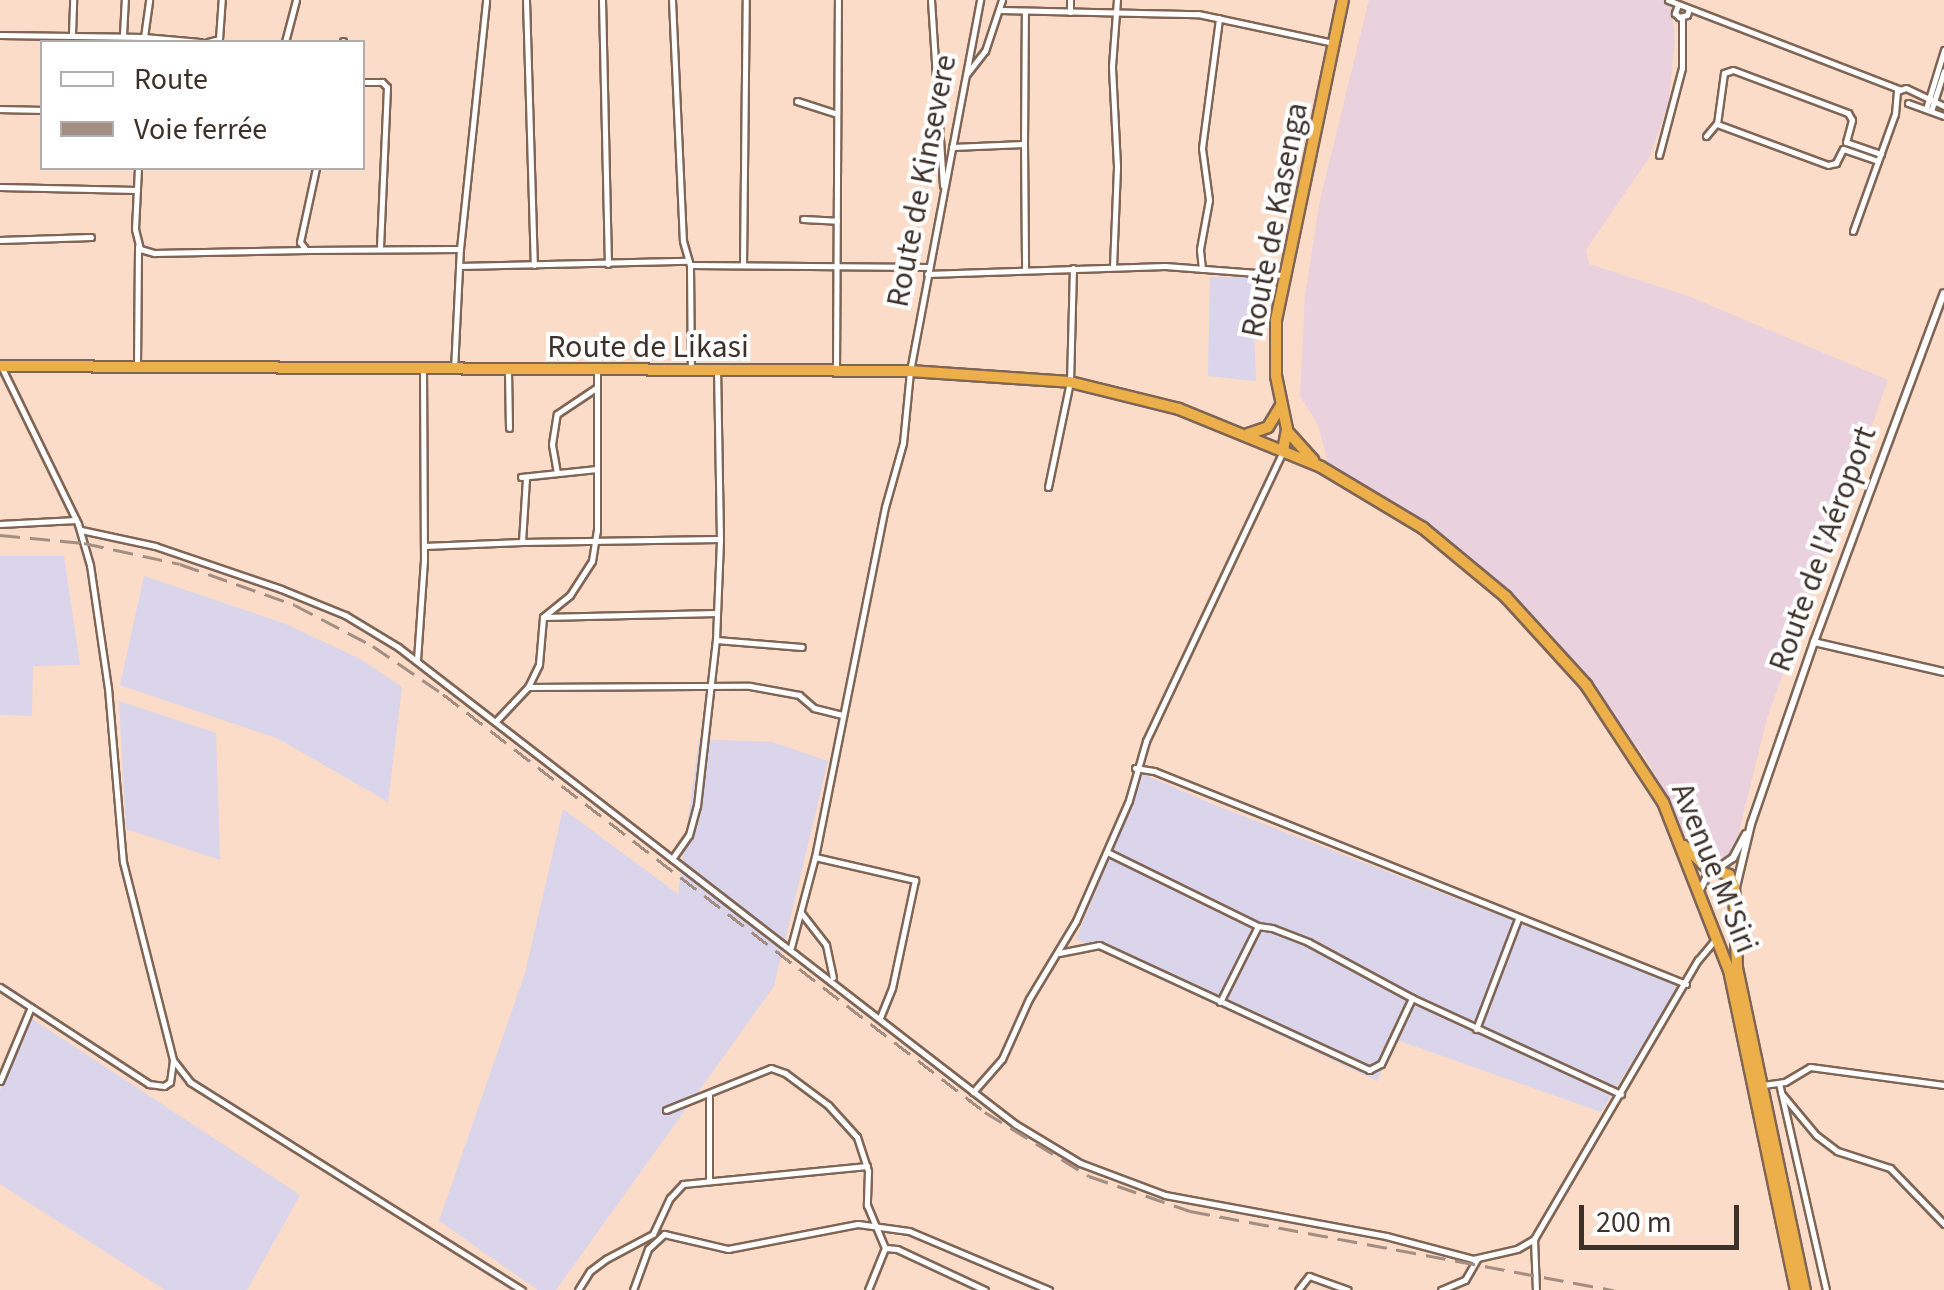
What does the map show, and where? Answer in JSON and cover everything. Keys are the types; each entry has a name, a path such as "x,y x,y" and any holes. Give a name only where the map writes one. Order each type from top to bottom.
{"highway":[{"name":"Route de Kasenga","path":"1283,450 1286,429 1275,337 1284,275 1344,0"},
{"name":"Route de Likasi","path":"1,365 836,374 910,371 1070,382 1179,409 1283,450"},
{"path":"1247,434 1268,427 1281,404"},
{"path":"1286,429 1321,467"},
{"name":"Avenue M'Siri","path":"1283,450 1321,467 1423,528 1539,629 1624,738 1664,802 1729,970 1796,1290"},
{"path":"1680,841 1702,864 1729,875 1735,893"},
{"name":"Avenue M'Siri","path":"1735,893 1738,968 1804,1290"},
{"path":"1713,923 1725,932 1734,918"}],"main road":[{"name":"Route de l'Aéroport","path":"1735,893 1751,824 1814,642 1944,292"},
{"path":"1814,642 1944,672"},
{"name":"Route de l'Aéroport","path":"1700,892 1702,882 1736,854 1751,824"}],"street":[{"path":"72,34 73,0"},
{"path":"123,36 125,0"},
{"path":"0,35 72,34 144,40 148,0"},
{"path":"215,40 219,39 222,0"},
{"path":"286,40 296,0"},
{"path":"454,370 460,249 486,0"},
{"path":"526,0 534,265"},
{"path":"602,0 608,264"},
{"path":"672,0 683,241 689,263 691,372"},
{"path":"743,264 746,0"},
{"path":"836,374 838,0"},
{"path":"932,0 936,124 944,189"},
{"name":"Route de Kinsevere","path":"792,947 815,858 885,508 903,443 910,371 927,271 980,0"},
{"path":"964,78 984,50 1002,0"},
{"path":"1070,0 1070,12"},
{"path":"1112,268 1117,166 1112,66 1117,0"},
{"path":"1668,0 1944,106"},
{"path":"1680,3 1675,13 1682,18"},
{"path":"1000,10 1160,11 1220,18 1335,44"},
{"path":"1659,155 1682,68 1682,18 1689,10"},
{"path":"1025,12 1025,269"},
{"path":"1202,268 1200,249 1209,200 1202,148 1220,18"},
{"path":"1931,102 1944,50"},
{"path":"1706,136 1711,125 1717,124 1828,165 1836,163 1852,120 1848,113 1733,70 1724,74 1717,124"},
{"path":"1928,110 1944,71"},
{"path":"365,82 382,82 387,86 380,248"},
{"path":"1853,231 1895,114 1898,89"},
{"path":"1895,114 1911,94"},
{"path":"1896,100 1944,116"},
{"path":"798,101 839,114"},
{"path":"0,109 40,110"},
{"path":"952,147 1024,144"},
{"path":"1845,145 1879,158"},
{"path":"137,368 138,170"},
{"path":"306,250 300,242 316,170"},
{"path":"0,186 137,190"},
{"path":"803,218 836,221"},
{"path":"0,240 91,237"},
{"path":"138,246 150,252 460,249"},
{"path":"459,266 689,263 927,271 1202,268 1284,275"},
{"path":"1048,487 1070,382 1073,268"},
{"path":"0,986 149,1084 164,1086 170,1082 173,1060 123,862 102,636 80,530 1,365"},
{"path":"417,660 424,546 423,370"},
{"path":"508,371 510,428"},
{"path":"496,721 528,687 541,659 543,617 582,582 596,541 597,372"},
{"path":"672,859 689,835 697,806 716,640 720,539 717,372"},
{"path":"557,473 552,444 557,414 597,387"},
{"path":"973,1092 1002,1060 1018,1020 1107,852 1129,800 1135,768 1283,450"},
{"path":"522,542 523,477 597,469"},
{"path":"0,524 76,520"},
{"path":"80,530 155,546 280,588 345,615 417,660 672,859 792,947 973,1092 1052,1147 1122,1182 1183,1199 1400,1239 1476,1260 1516,1249 1534,1238 1686,984 1718,938"},
{"path":"424,546 720,539"},
{"path":"543,617 717,614"},
{"path":"716,640 802,647"},
{"path":"528,687 711,684 799,695 814,708 844,715"},
{"path":"1135,768 1154,771 1686,984"},
{"path":"1107,852 1258,926 1295,936 1412,998 1621,1094"},
{"path":"815,858 914,880 892,988 880,1018"},
{"path":"802,914 826,946 833,979"},
{"path":"1476,1028 1519,918"},
{"path":"1220,1002 1258,926"},
{"path":"1056,954 1099,944 1343,1061 1374,1070 1412,998"},
{"path":"0,1082 31,1007"},
{"path":"173,1060 190,1082 522,1290"},
{"path":"1763,1085 1779,1083 1810,1067 1944,1085"},
{"path":"666,1110 771,1068 785,1073 852,1128 868,1166 866,1198 885,1248 868,1290"},
{"path":"1779,1083 1826,1290"},
{"path":"1781,1093 1826,1143 1848,1157 1890,1168 1944,1224"},
{"path":"709,1096 709,1179"},
{"path":"633,1290 676,1190 709,1179 868,1166"},
{"path":"1935,1216 1944,1214"},
{"path":"578,1290 590,1271 606,1259 654,1236 676,1234 728,1249 839,1225 909,1231 1044,1289"},
{"path":"1534,1238 1536,1290"},
{"path":"885,1248 897,1249 985,1290"},
{"path":"1441,1290 1465,1280 1476,1260"},
{"path":"1298,1290 1309,1276 1348,1290"}],"shaded area":[{"path":"1369,0 1671,0 1675,41 1668,104 1650,156 1586,250 1589,264 1688,296 1888,380 1767,718 1734,852 1724,863 1712,865 1694,852 1646,758 1549,631 1426,526 1328,463 1318,425 1300,396 1305,296 1320,200"},
{"path":"1210,277 1261,277 1254,329 1256,381 1208,376"},
{"path":"0,556 64,556 80,665 33,666 32,716 0,715"},
{"path":"144,576 286,624 360,659 402,687 388,802 279,739 120,685"},
{"path":"119,701 216,733 220,860 126,829"},
{"path":"699,739 772,742 828,761 774,986 556,1290 538,1290 439,1221 525,973 563,809 678,894"},
{"path":"1143,774 1680,985 1601,1112 1397,1040 1377,1081 1076,939"},
{"path":"31,1018 300,1195 247,1290 165,1290 0,1184 0,1090"}],"railway":[{"path":"0,535 84,543 180,564 295,605 373,646 443,694 985,1112 1089,1176 1190,1211 1614,1290"}]}
